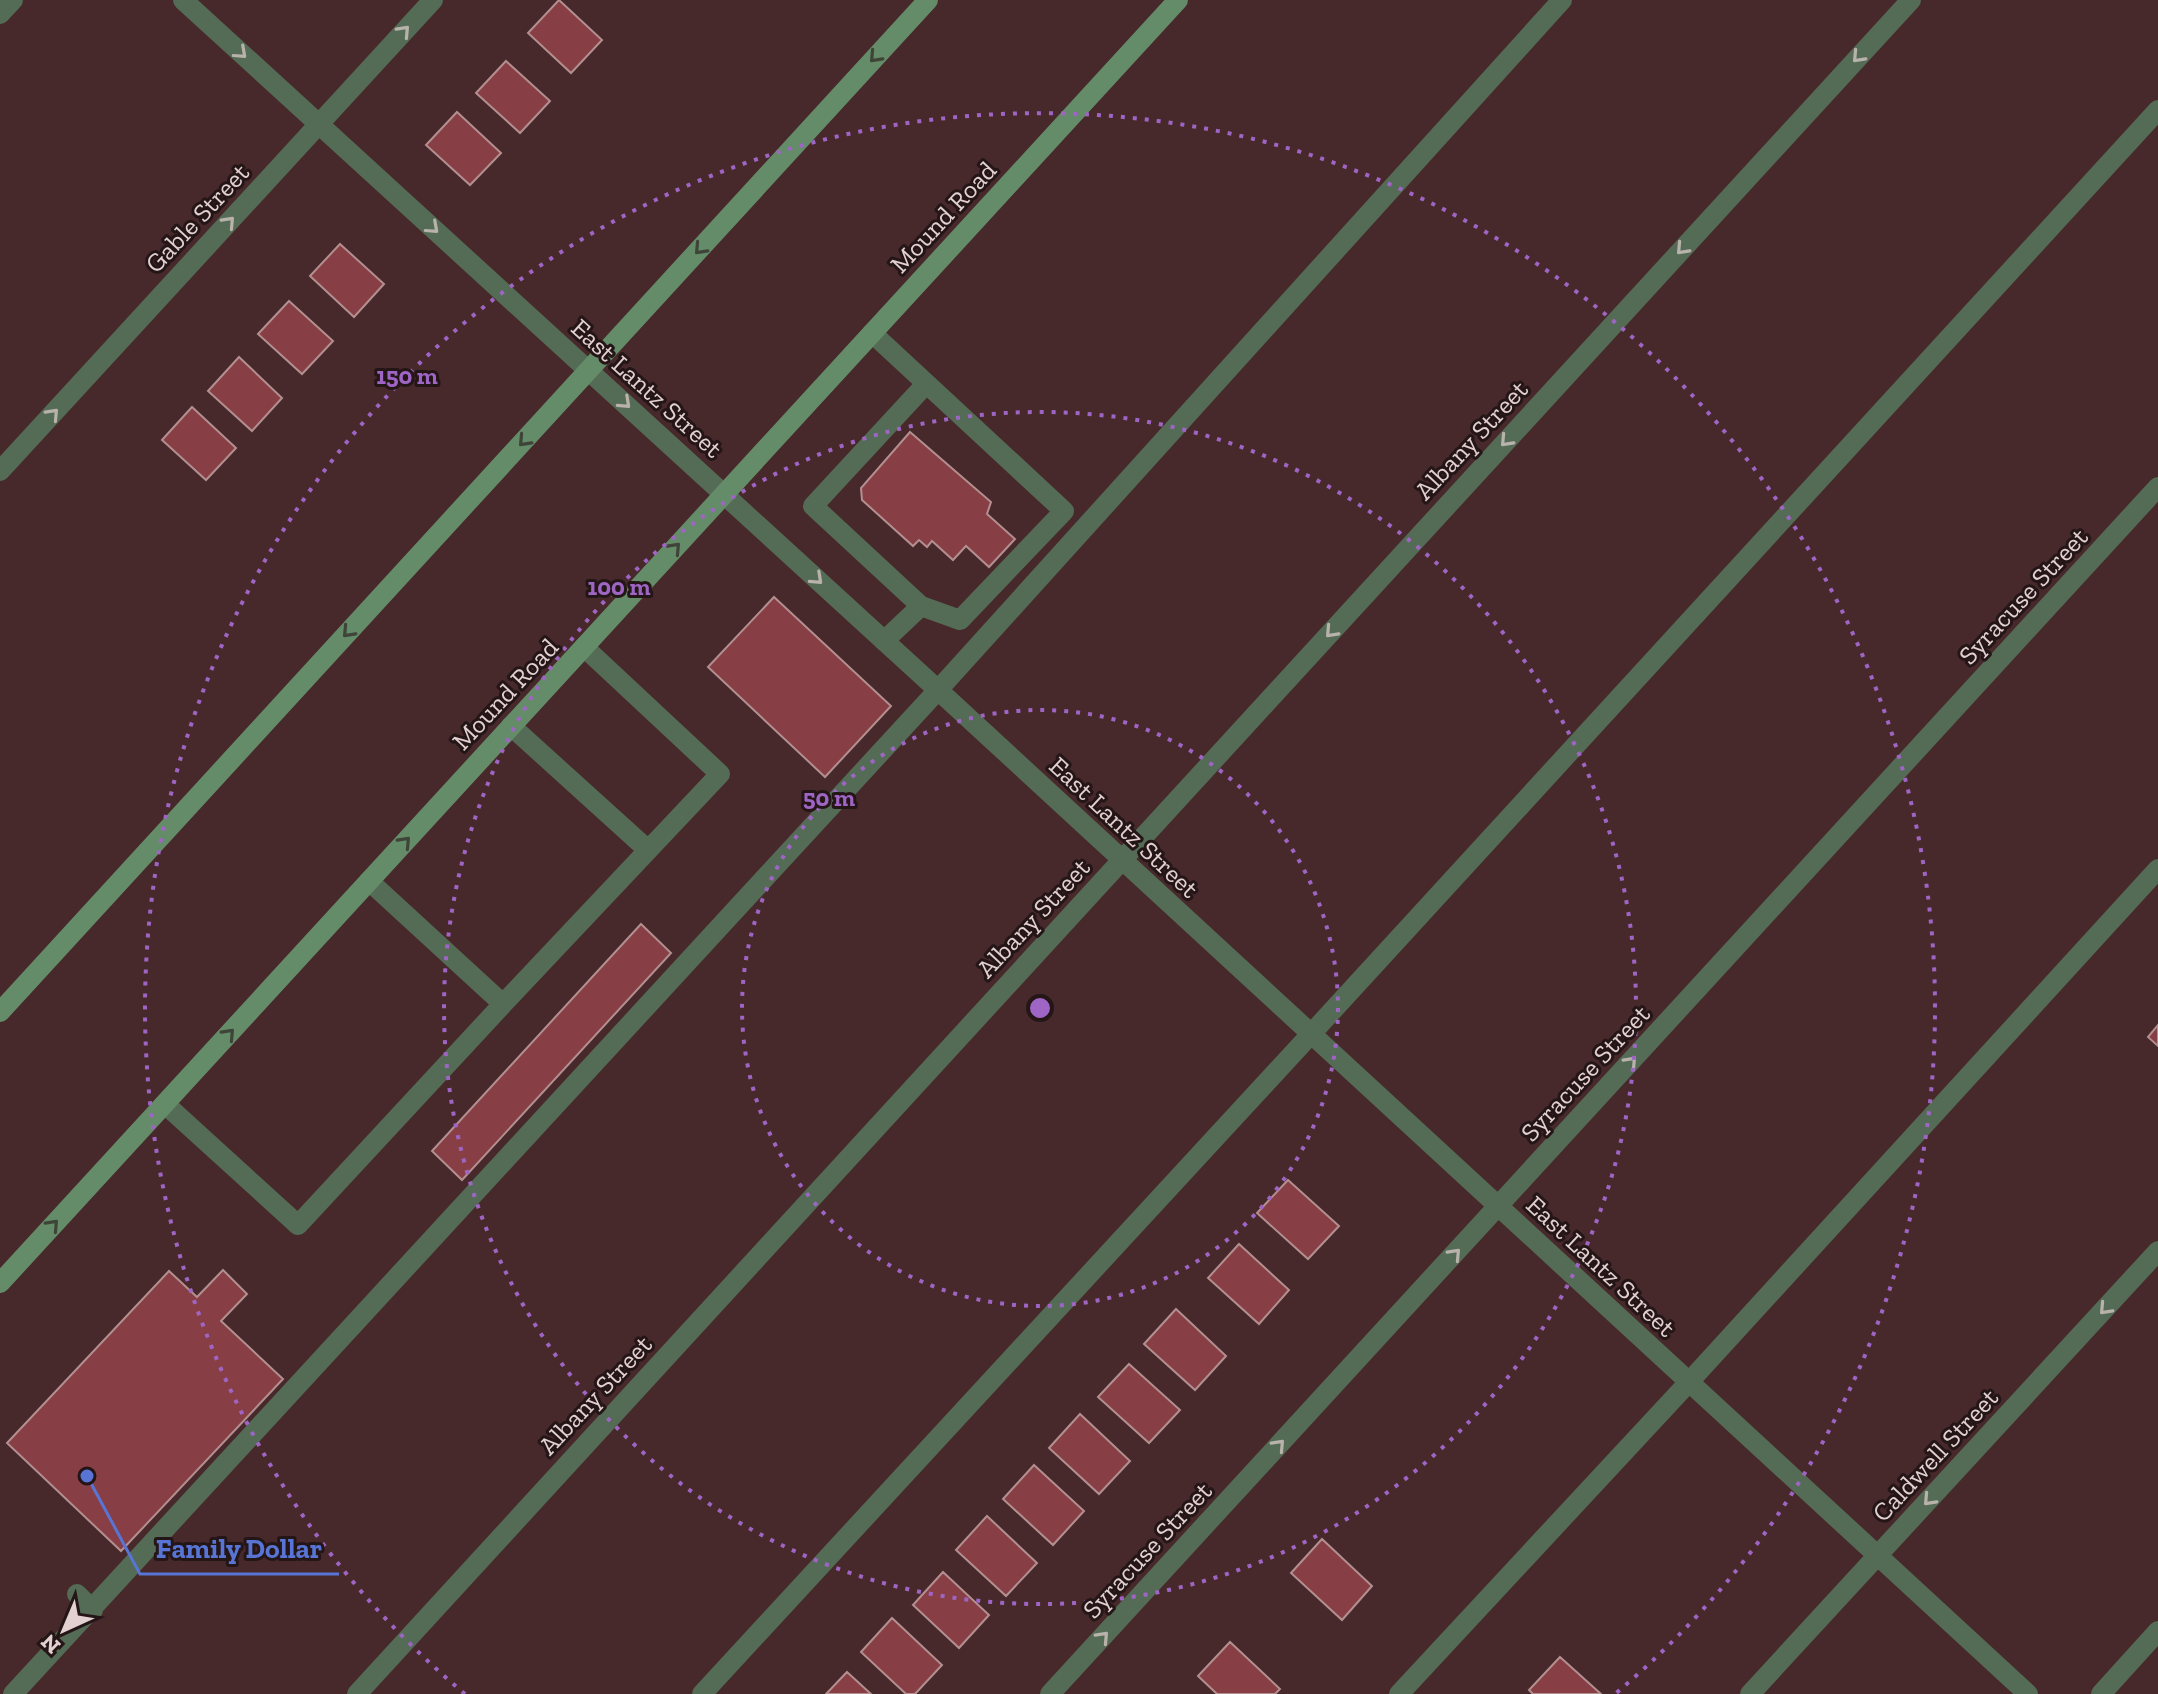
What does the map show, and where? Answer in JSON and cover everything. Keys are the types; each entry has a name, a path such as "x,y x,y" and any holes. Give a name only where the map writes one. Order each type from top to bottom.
{"main road":[{"path":"0,1012 928,0"},
{"name":"Mound Road","path":"0,1283 1178,0"}],"street":[{"path":"0,14 13,0"},
{"name":"East Lantz Street","path":"183,0 2028,1694"},
{"name":"Gable Street","path":"0,471 433,0"},
{"path":"13,1694 938,690 1562,0"},
{"name":"Albany Street","path":"357,1694 1911,0"},
{"path":"702,1694 2158,110"},
{"path":"872,333 1064,511 960,620 921,606 813,506 926,384"},
{"name":"Syracuse Street","path":"1050,1694 2158,487"},
{"path":"884,641 921,606"},
{"path":"165,1104 298,1225 720,774 584,647"},
{"path":"511,726 648,850"},
{"path":"1399,1694 2158,869"},
{"path":"369,881 503,1004"},
{"name":"Caldwell Street","path":"1750,1694 2158,1251"},
{"path":"77,1594 93,1610"},
{"path":"2101,1694 2158,1631"}],"building":[{"path":"559,0 602,40 571,73 528,33"},
{"path":"506,61 550,101 520,133 476,93"},
{"path":"457,112 501,153 470,185 426,145"},
{"path":"340,244 384,284 354,317 310,276"},
{"path":"289,301 333,341 302,374 258,334"},
{"path":"239,357 282,398 252,431 208,391"},
{"path":"192,407 236,448 206,480 162,440"},
{"path":"910,432 991,502 987,514 1015,539 989,567 966,546 953,560 932,541 927,547 919,540 913,546 862,500 861,488"},
{"path":"774,597 891,706 825,777 708,667"},
{"path":"641,924 671,953 462,1180 432,1151"},
{"path":"2158,1025 2158,1046 2148,1037"},
{"path":"1288,1180 1339,1226 1308,1259 1257,1213"},
{"path":"1239,1244 1289,1290 1259,1324 1208,1278"},
{"path":"223,1270 247,1294 221,1321 283,1379 121,1551 7,1443 169,1271 197,1297"},
{"path":"1176,1309 1226,1356 1195,1390 1144,1344"},
{"path":"1129,1364 1180,1410 1149,1443 1098,1397"},
{"path":"1080,1414 1130,1461 1099,1494 1049,1448"},
{"path":"1034,1465 1084,1511 1053,1545 1003,1499"},
{"path":"987,1516 1037,1563 1006,1596 956,1550"},
{"path":"1322,1539 1372,1586 1342,1620 1291,1573"},
{"path":"943,1572 989,1615 959,1648 913,1605"},
{"path":"892,1618 942,1665 915,1694 906,1694 861,1652"},
{"path":"1230,1642 1280,1689 1275,1694 1217,1694 1198,1676"},
{"path":"1560,1657 1601,1694 1533,1694 1529,1690"},
{"path":"847,1672 871,1694 826,1694"}],"place":[{"name":"Family Dollar","path":"87,1476"}]}
